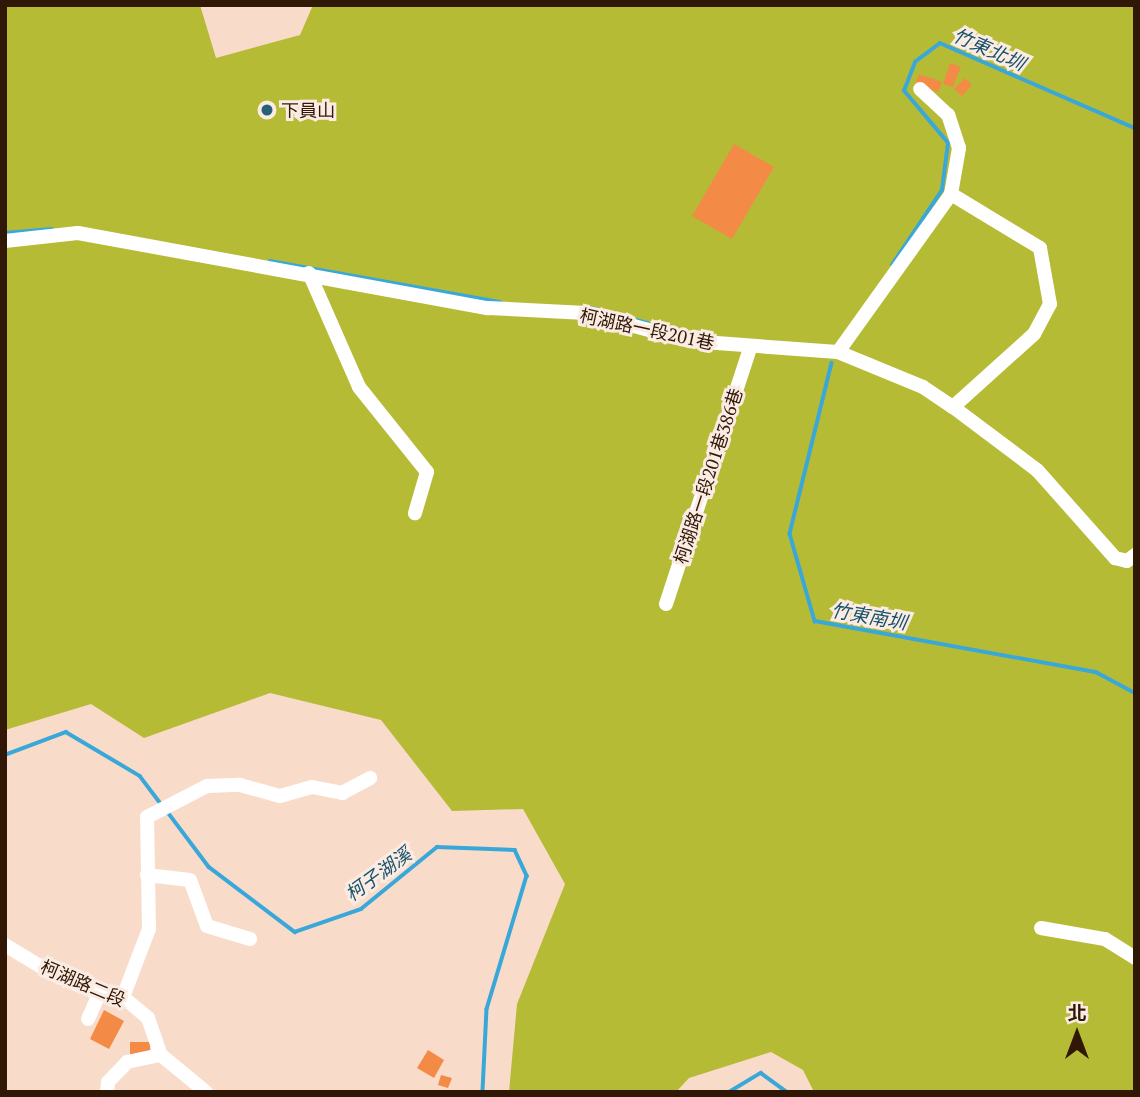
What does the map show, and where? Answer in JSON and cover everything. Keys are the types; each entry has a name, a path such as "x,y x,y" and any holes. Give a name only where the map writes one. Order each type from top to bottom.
{"street":[{"path":"838,352 951,194 959,148 948,115 920,89"},
{"path":"951,194 1040,248 1050,292 1050,304 1034,334 953,407"},
{"name":"柯湖路一段201巷","path":"5,241 78,233 309,273 488,308 586,313 690,341 750,349 838,352 923,387 953,407 1037,470 1115,558 1127,561 1135,555"},
{"path":"309,273 359,387 427,472 415,513"},
{"name":"柯湖路一段201巷386巷","path":"666,604 750,349"},
{"path":"123,997 149,929 147,817 185,793 240,785 280,796 312,787 342,793 370,778"},
{"path":"147,875 190,880 207,926 250,939"},
{"path":"1041,928 1105,939 1135,958"},
{"name":"柯湖路二段","path":"5,945 99,994 123,997 148,1018 161,1055"},
{"path":"88,1019 99,994"},
{"path":"107,1092 108,1082 127,1062 161,1055 206,1092"}],"shaded area":[{"path":"5,5 200,5 216,58 300,35 313,5 1135,5 1135,1092 814,1092 803,1070 771,1052 689,1078 676,1092 509,1092 517,1004 565,884 523,809 452,811 381,720 270,693 144,738 91,704 5,730"}],"building":[{"path":"950,63 961,67 953,87 943,84"},
{"path":"919,74 942,82 938,92 915,85"},
{"path":"965,78 972,85 962,96 954,89"},
{"path":"734,144 774,167 732,239 692,216"},
{"path":"104,1010 124,1021 109,1049 90,1039"},
{"path":"130,1042 150,1042 150,1054 130,1054"},
{"path":"428,1050 444,1060 434,1078 417,1068"},
{"path":"441,1075 452,1078 448,1088 438,1085"}],"waterway":[{"name":"竹東北圳","path":"892,265 942,190 948,143 904,91 915,62 940,43 1135,128"},
{"path":"5,233 52,229"},
{"path":"270,261 500,302"},
{"path":"588,307 648,323"},
{"name":"竹東南圳","path":"832,363 790,534 815,621 1096,672 1135,693"},
{"name":"柯子湖溪","path":"5,755 66,732 140,776 162,805"},
{"name":"柯子湖溪","path":"167,811 209,867 295,932 361,909 437,847 515,850 527,876 487,1009 483,1092"},
{"name":"柯子湖溪","path":"729,1092 761,1073 787,1092"}],"place":[{"name":"下員山","path":"267,110"}]}
